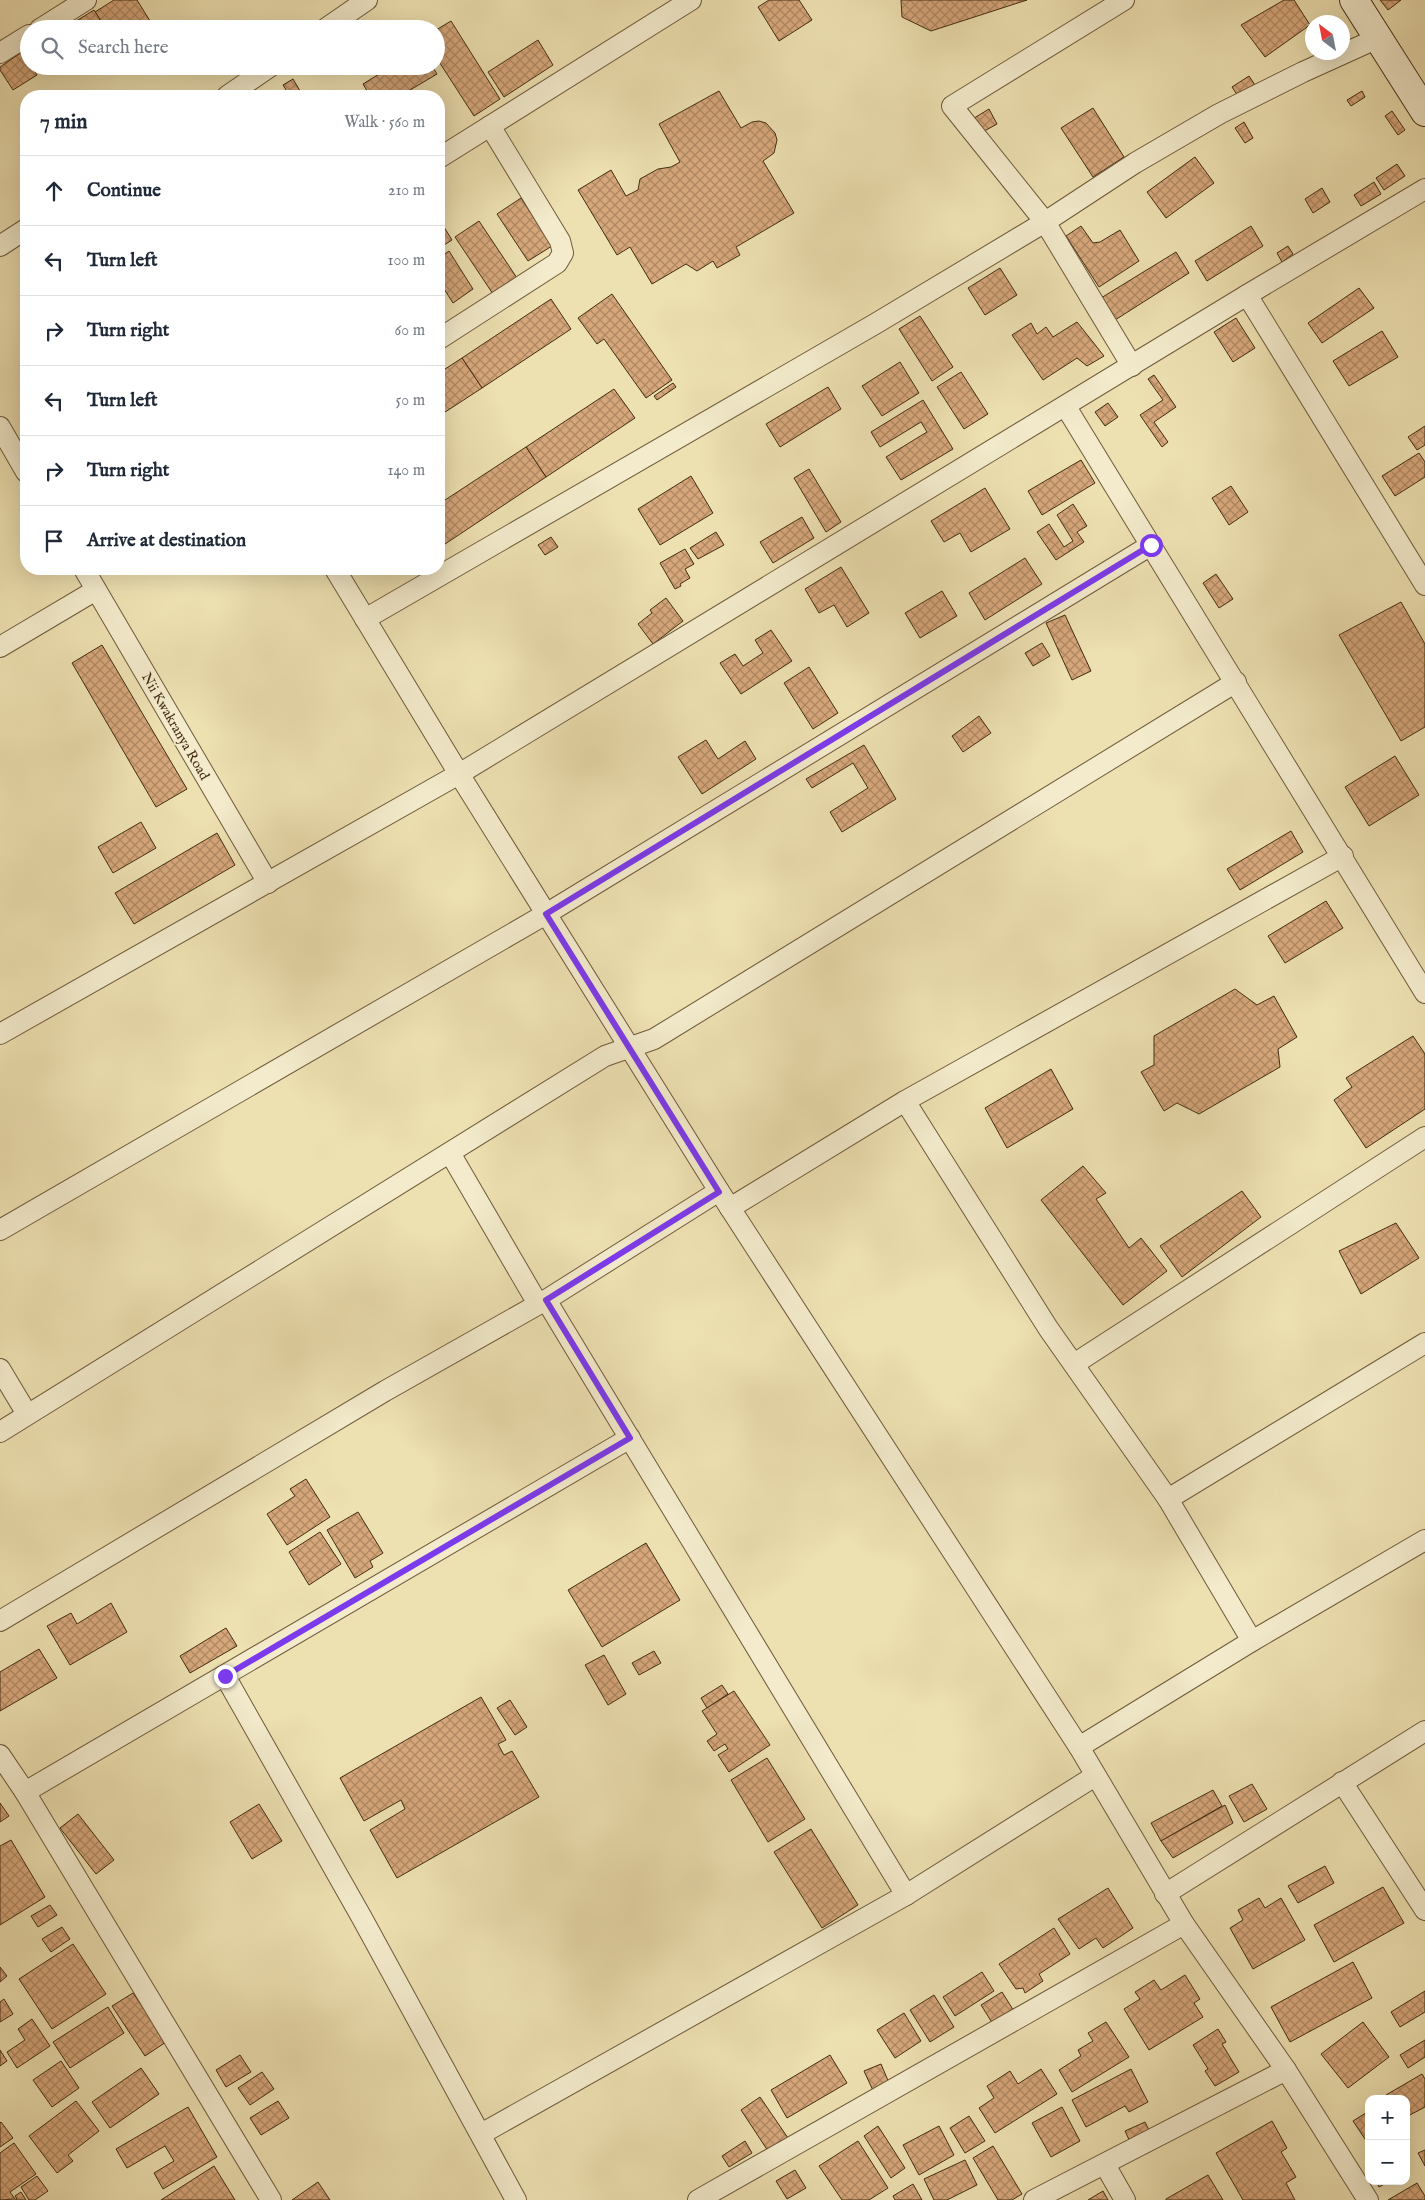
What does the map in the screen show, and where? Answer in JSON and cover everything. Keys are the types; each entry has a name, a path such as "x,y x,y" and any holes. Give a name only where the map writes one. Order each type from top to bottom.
{"street":[{"path":"54,20 86,0"},
{"path":"338,20 367,0"},
{"path":"445,154 691,0"},
{"path":"1124,0 952,106 1045,222 1132,366"},
{"path":"1354,0 1425,112"},
{"path":"445,573 875,324 1045,222 1135,163 1219,114 1302,72 1378,38"},
{"path":"0,53 20,41"},
{"path":"236,90 258,75"},
{"path":"445,335 557,263 563,253 560,240 490,126"},
{"path":"0,1034 459,774 1132,366 1247,294 1425,189"},
{"path":"0,246 20,233"},
{"path":"1247,294 1425,585"},
{"path":"1066,406 1425,993"},
{"path":"1,431 20,462"},
{"path":"0,1230 546,914 1151,545"},
{"name":"Nii Kwakranya Road","path":"87,575 268,883"},
{"path":"339,575 459,774 724,1200 1079,1747 1184,1924 1286,2070 1368,2200"},
{"path":"365,619 441,575"},
{"path":"0,647 96,590"},
{"path":"0,1432 605,1056 629,1046 654,1039 1236,682"},
{"path":"0,1621 377,1396 724,1200 906,1101 1342,856"},
{"path":"906,1101 1030,1300 1168,1499 1252,1641"},
{"path":"1074,1364 1425,1137"},
{"path":"450,1153 542,1302 630,1438 906,1895"},
{"path":"1168,1499 1425,1343"},
{"path":"0,1369 27,1414"},
{"path":"25,1792 630,1438"},
{"path":"1079,1747 1252,1641 1425,1540"},
{"path":"225,1676 362,1918 516,2200"},
{"path":"1165,1894 1425,1731"},
{"path":"0,1755 25,1792 270,2200"},
{"path":"481,2134 906,1895 1095,1776"},
{"path":"1342,1782 1425,1910"},
{"path":"698,2200 1184,1924"},
{"path":"1034,2200 1286,2070"},
{"path":"1105,2165 1125,2200"}],"building":[{"path":"114,0 137,0 149,20 100,20 95,12"},
{"path":"769,0 799,0 812,20 779,41 758,7"},
{"path":"901,0 1027,0 931,31 902,17"},
{"path":"1284,0 1294,0 1305,17 1305,29 1265,57 1241,25"},
{"path":"1380,0 1401,0 1388,10"},
{"path":"94,10 100,20 78,20"},
{"path":"451,21 500,99 474,116 445,71 445,25"},
{"path":"538,40 553,65 504,97 488,72"},
{"path":"20,53 20,75 37,75 13,90 0,67"},
{"path":"378,75 435,75 410,90 366,90 363,84"},
{"path":"1249,76 1255,85 1238,96 1232,87"},
{"path":"293,79 299,90 286,90 283,85"},
{"path":"719,91 741,128 752,122 759,121 766,123 775,133 777,140 774,153 763,161 794,213 736,247 740,255 717,268 713,261 697,271 686,264 652,284 630,247 617,255 578,190 611,170 626,196 638,190 640,179 658,169 671,167 680,162 659,124"},
{"path":"1362,91 1365,97 1351,106 1347,100"},
{"path":"1093,108 1124,157 1093,177 1061,128"},
{"path":"989,109 997,124 979,134 971,120"},
{"path":"1392,111 1405,130 1398,135 1385,116"},
{"path":"1244,122 1253,138 1245,143 1235,128"},
{"path":"1195,157 1214,183 1166,218 1147,192"},
{"path":"1397,164 1405,176 1384,190 1376,178"},
{"path":"1374,182 1381,194 1361,206 1354,195"},
{"path":"1322,188 1330,202 1313,213 1305,199"},
{"path":"521,198 552,246 528,261 497,214"},
{"path":"479,221 519,281 495,297 455,237"},
{"path":"1081,226 1093,243 1100,242 1120,230 1139,261 1099,287 1066,236"},
{"path":"1251,226 1263,246 1207,281 1195,261"},
{"path":"445,229 452,240 445,244"},
{"path":"1288,246 1293,254 1282,262 1277,253"},
{"path":"449,251 473,289 453,303 445,290 445,254"},
{"path":"1176,252 1189,273 1115,320 1101,298"},
{"path":"1000,268 1017,295 985,315 968,288"},
{"path":"1359,288 1374,308 1322,343 1308,323"},
{"path":"612,294 672,380 646,398 604,339 597,344 578,318"},
{"path":"551,299 571,329 482,388 462,358"},
{"path":"920,316 953,367 932,381 899,329"},
{"path":"1236,318 1255,348 1233,362 1214,332"},
{"path":"1077,322 1104,356 1087,366 1077,358 1043,380 1012,335 1031,323 1037,334 1046,327 1053,337"},
{"path":"1382,331 1398,357 1349,386 1333,361"},
{"path":"462,358 482,388 445,412 445,369"},
{"path":"900,362 919,393 882,416 862,386"},
{"path":"961,372 988,414 964,429 937,387"},
{"path":"1154,375 1176,407 1154,422 1168,442 1162,447 1140,415 1163,400 1148,379"},
{"path":"673,383 676,387 657,400 654,396"},
{"path":"828,387 841,409 780,447 766,424"},
{"path":"614,389 635,418 546,477 526,447"},
{"path":"923,400 953,449 901,480 886,457 927,432 921,422 880,447 871,432"},
{"path":"1108,403 1118,417 1105,426 1095,412"},
{"path":"1425,426 1425,445 1417,450 1408,437"},
{"path":"526,447 546,477 445,544 445,500"},
{"path":"1419,453 1425,462 1425,477 1395,496 1382,476"},
{"path":"1081,460 1095,483 1042,515 1028,491"},
{"path":"809,469 841,522 826,532 794,478"},
{"path":"691,476 713,513 660,545 638,509"},
{"path":"1231,486 1248,512 1229,525 1212,498"},
{"path":"985,488 1010,529 971,552 960,533 944,542 931,521"},
{"path":"1073,504 1087,526 1077,532 1084,542 1056,560 1037,532 1049,524 1064,547 1073,541 1057,515"},
{"path":"802,517 814,538 773,563 760,542"},
{"path":"716,532 724,545 698,559 690,548"},
{"path":"551,537 558,547 545,555 538,545"},
{"path":"685,549 694,564 685,569 690,578 675,589 660,563"},
{"path":"1025,558 1042,584 985,620 969,593"},
{"path":"841,567 869,613 847,627 834,605 819,613 805,589"},
{"path":"1216,574 1233,599 1219,608 1203,583"},
{"path":"942,591 957,616 920,638 905,613"},
{"path":"666,598 683,621 653,644 638,624 652,613 650,610"},
{"path":"1401,602 1425,644 1425,727 1401,741 1339,635"},
{"path":"1065,615 1091,671 1072,680 1046,623"},
{"path":"771,630 792,661 741,694 720,663 735,654 743,666 763,653 755,640"},
{"path":"1042,643 1050,656 1033,666 1025,653"},
{"path":"102,645 187,789 156,807 72,663"},
{"path":"809,667 838,713 813,729 784,683"},
{"path":"979,716 991,733 963,752 952,736"},
{"path":"706,740 718,759 745,741 756,759 702,794 678,757"},
{"path":"864,745 896,799 842,832 830,812 868,788 853,763 812,788 806,779"},
{"path":"1395,756 1419,795 1369,826 1345,787"},
{"path":"141,822 156,848 113,873 98,847"},
{"path":"1291,831 1303,852 1240,890 1227,869"},
{"path":"217,833 235,865 134,924 115,893"},
{"path":"1326,901 1343,928 1285,963 1268,936"},
{"path":"1235,989 1257,1005 1274,996 1297,1037 1278,1049 1280,1067 1199,1114 1177,1103 1164,1111 1141,1072 1154,1065 1154,1036"},
{"path":"1413,1036 1425,1054 1425,1109 1366,1148 1334,1100 1352,1087 1346,1078"},
{"path":"1051,1069 1073,1109 1007,1148 985,1108"},
{"path":"1083,1166 1106,1193 1096,1199 1129,1248 1141,1238 1167,1271 1123,1305 1041,1200"},
{"path":"1242,1191 1261,1217 1182,1277 1160,1246"},
{"path":"1396,1223 1419,1258 1361,1294 1339,1251"},
{"path":"306,1479 330,1517 287,1545 267,1514 295,1496 290,1489"},
{"path":"358,1512 383,1553 370,1561 373,1567 355,1578 327,1530"},
{"path":"320,1532 341,1564 309,1585 289,1552"},
{"path":"646,1543 680,1600 602,1647 568,1590"},
{"path":"111,1603 127,1632 70,1665 47,1626 71,1613 77,1624"},
{"path":"226,1628 237,1646 190,1673 180,1656"},
{"path":"39,1649 57,1678 0,1711 0,1672"},
{"path":"654,1651 661,1663 639,1675 632,1663"},
{"path":"604,1655 626,1694 608,1705 585,1665"},
{"path":"722,1685 728,1694 707,1708 701,1698"},
{"path":"734,1691 770,1745 729,1772 718,1755 728,1749 725,1744 714,1751 707,1741 717,1734 702,1711"},
{"path":"481,1697 506,1740 498,1744 504,1755 512,1751 539,1797 397,1878 370,1830 405,1809 401,1800 364,1821 340,1778"},
{"path":"510,1700 527,1727 515,1735 497,1708"},
{"path":"767,1758 805,1819 768,1842 731,1780"},
{"path":"1252,1784 1267,1809 1244,1822 1229,1796"},
{"path":"1213,1790 1222,1806 1161,1841 1151,1823"},
{"path":"0,1803 9,1816 0,1822"},
{"path":"259,1804 282,1841 252,1859 230,1822"},
{"path":"1225,1805 1233,1823 1173,1858 1161,1841"},
{"path":"78,1814 114,1860 96,1874 60,1828"},
{"path":"811,1829 858,1905 822,1928 774,1852"},
{"path":"11,1840 45,1897 0,1925 0,1846"},
{"path":"1325,1866 1334,1883 1298,1903 1288,1886"},
{"path":"1383,1887 1404,1923 1334,1962 1314,1925"},
{"path":"1108,1888 1133,1928 1103,1948 1096,1938 1079,1949 1058,1919"},
{"path":"1259,1898 1265,1908 1281,1898 1305,1940 1253,1969 1230,1928 1243,1920 1238,1910"},
{"path":"50,1905 57,1915 38,1927 31,1916"},
{"path":"62,1927 70,1939 51,1952 42,1939"},
{"path":"1054,1928 1070,1954 1039,1974 1043,1981 1025,1993 1023,1988 1016,1989 999,1964"},
{"path":"73,1944 106,1994 52,2029 19,1979"},
{"path":"1353,1962 1372,1998 1290,2042 1271,2007"},
{"path":"0,1967 7,1976 0,1982"},
{"path":"982,1972 994,1991 955,2016 943,1997"},
{"path":"1185,1975 1200,1999 1194,2003 1203,2017 1149,2050 1124,2009 1140,1999 1135,1992 1154,1980 1161,1990"},
{"path":"1425,1991 1425,2012 1400,2027 1391,2012"},
{"path":"1002,1992 1017,2016 996,2029 981,2005"},
{"path":"133,1993 166,2042 145,2056 112,2006"},
{"path":"934,1995 954,2027 930,2042 910,2010"},
{"path":"4,1999 13,2014 0,2022 0,2002"},
{"path":"108,2007 124,2033 70,2068 53,2042"},
{"path":"904,2013 921,2041 895,2058 877,2030"},
{"path":"32,2019 50,2046 17,2068 7,2052 25,2040 18,2029"},
{"path":"1106,2022 1129,2057 1072,2092 1059,2070 1081,2056 1078,2050 1093,2041 1088,2033"},
{"path":"1363,2022 1389,2057 1348,2088 1321,2054"},
{"path":"1218,2029 1226,2042 1222,2044 1239,2072 1215,2086 1205,2071 1208,2069 1193,2045"},
{"path":"1425,2040 1425,2057 1408,2068 1400,2055"},
{"path":"0,2050 7,2061 0,2066"},
{"path":"240,2055 251,2072 226,2087 216,2070"},
{"path":"830,2055 847,2083 787,2118 771,2090"},
{"path":"61,2061 79,2088 52,2107 33,2080"},
{"path":"881,2064 892,2090 876,2097 864,2071"},
{"path":"141,2068 159,2094 110,2128 92,2102"},
{"path":"1041,2069 1057,2094 995,2133 979,2108 994,2098 987,2086 1010,2071 1018,2084"},
{"path":"1131,2069 1148,2102 1129,2112 1125,2106 1086,2127 1072,2100"},
{"path":"262,2072 274,2089 250,2105 238,2088"},
{"path":"1422,2074 1425,2079 1425,2107 1410,2115 1410,2095 1386,2095"},
{"path":"760,2097 788,2138 768,2151 741,2110"},
{"path":"76,2101 99,2131 68,2155 73,2161 57,2173 29,2136"},
{"path":"278,2101 289,2118 261,2135 250,2118"},
{"path":"188,2107 217,2157 163,2189 154,2173 174,2161 165,2146 127,2168 116,2149"},
{"path":"1062,2107 1080,2141 1051,2157 1032,2123"},
{"path":"1365,2114 1365,2139 1353,2121"},
{"path":"969,2116 985,2141 965,2153 950,2128"},
{"path":"1272,2121 1287,2148 1281,2152 1296,2177 1286,2183 1295,2200 1243,2200 1216,2153"},
{"path":"1145,2122 1151,2134 1131,2144 1125,2131"},
{"path":"0,2123 13,2138 0,2147"},
{"path":"878,2126 905,2168 891,2178 864,2136"},
{"path":"939,2126 954,2155 919,2175 903,2145"},
{"path":"745,2141 752,2153 729,2167 722,2156"},
{"path":"858,2141 888,2188 869,2200 842,2200 819,2166"},
{"path":"14,2143 36,2174 10,2192 15,2199 0,2200 0,2153"},
{"path":"993,2146 1022,2194 1012,2200 998,2200 973,2158"},
{"path":"1425,2150 1425,2166 1418,2153"},
{"path":"965,2160 977,2185 947,2200 934,2200 924,2179"},
{"path":"214,2166 235,2200 161,2200"},
{"path":"795,2170 806,2188 787,2199 776,2181"},
{"path":"1208,2175 1223,2200 1166,2200 1166,2199"},
{"path":"37,2176 48,2191 35,2200 29,2200 21,2187"},
{"path":"318,2182 330,2200 292,2200"},
{"path":"1417,2183 1425,2196 1425,2200 1388,2200"},
{"path":"913,2184 922,2200 895,2200 893,2196"},
{"path":"1103,2191 1108,2200 1088,2200"},
{"path":"21,2192 26,2200 15,2200 17,2199 15,2196"}],"route":[{"path":"225,1676 630,1438 546,1300 719,1192 546,914 1151,545"}]}
